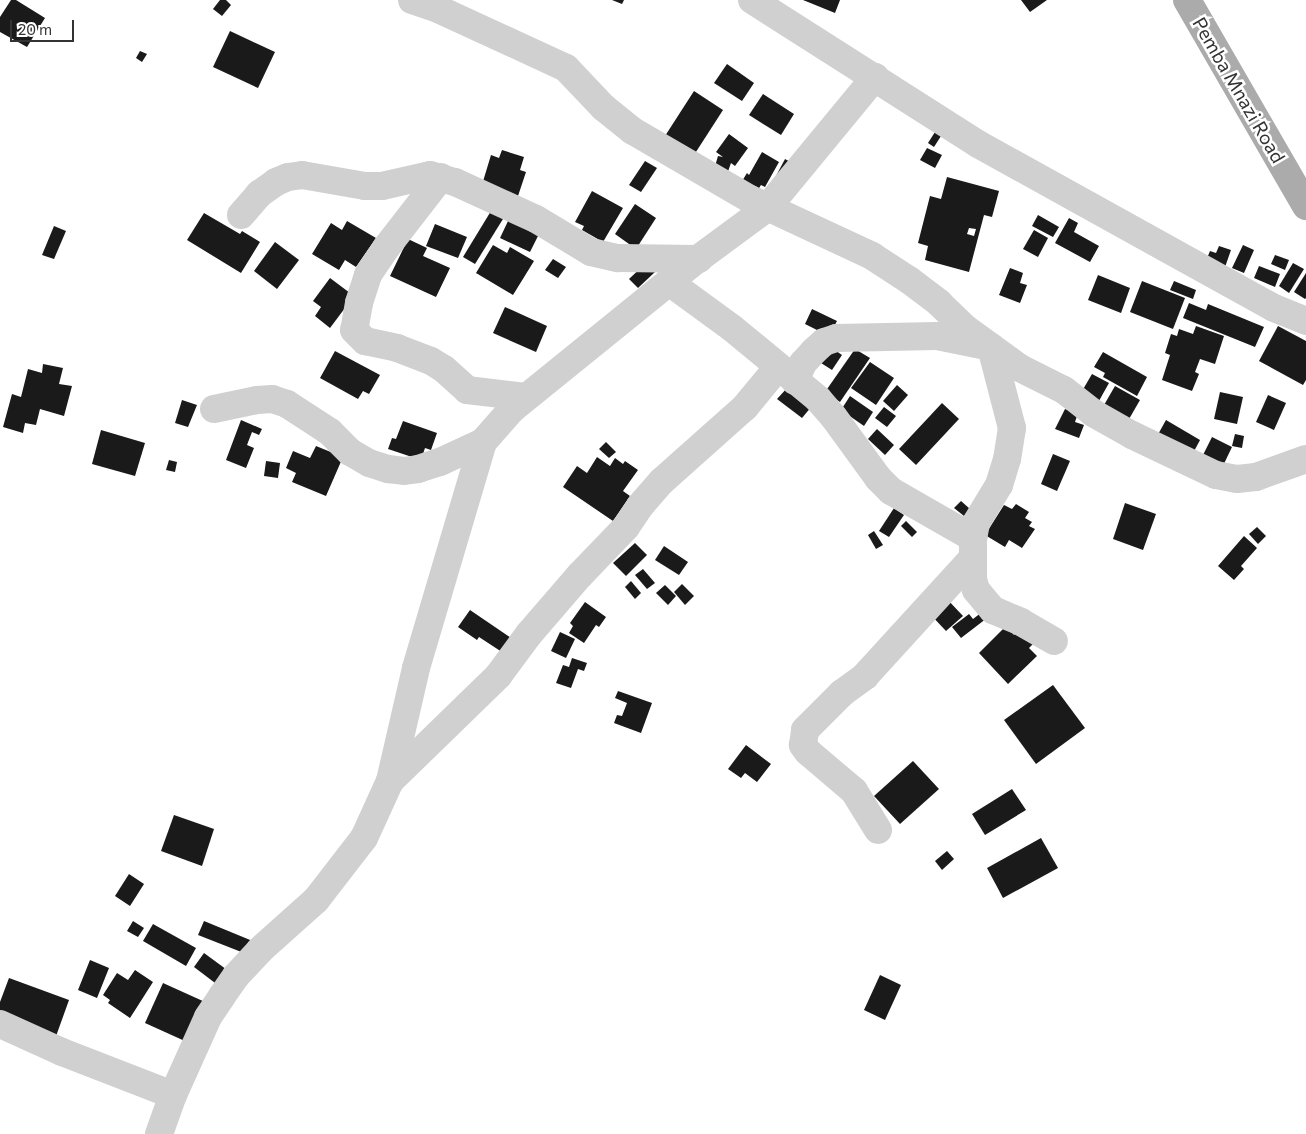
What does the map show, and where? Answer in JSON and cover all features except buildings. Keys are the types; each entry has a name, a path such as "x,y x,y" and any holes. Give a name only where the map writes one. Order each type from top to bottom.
{"main road":[{"name":"Pemba Mnazi Road","path":"1188,0 1306,206"}],"street":[{"path":"412,0 438,9 566,68 603,107 633,131 711,178 767,208 831,235 872,256 917,286 965,328 1020,368 1064,390 1093,413 1132,435 1216,475 1237,479 1256,477 1306,459"},
{"path":"752,0 978,144 1274,308 1306,321"},
{"path":"214,409 257,400 272,399 287,404 330,432 350,452 369,463 388,469 404,471 440,462 483,442 512,409 669,282 767,208 875,77"},
{"path":"240,215 259,194 276,182 288,177 302,175 365,186 382,186 430,175 441,177 536,219 591,252 618,258 699,259"},
{"path":"441,177 368,274 354,330 365,341 398,348 430,361 444,369 467,390 526,398"},
{"path":"669,282 732,328 818,399 834,416 878,478 891,491 972,548"},
{"path":"390,781 498,676 536,627 580,575 626,527 640,506 662,481 745,407 786,374 803,363 824,342 836,338 937,336 991,347"},
{"path":"991,347 1012,428 1007,459 999,485 976,523 972,548 976,590 993,610 1021,622 1054,641"},
{"path":"159,1134 173,1095 208,1017 227,990 260,950 316,900 364,838 390,781 416,668 483,442"},
{"path":"878,830 854,792 808,752 804,745 805,730 842,693 864,676 972,548"},
{"path":"0,1024 62,1052 173,1095"}]}
